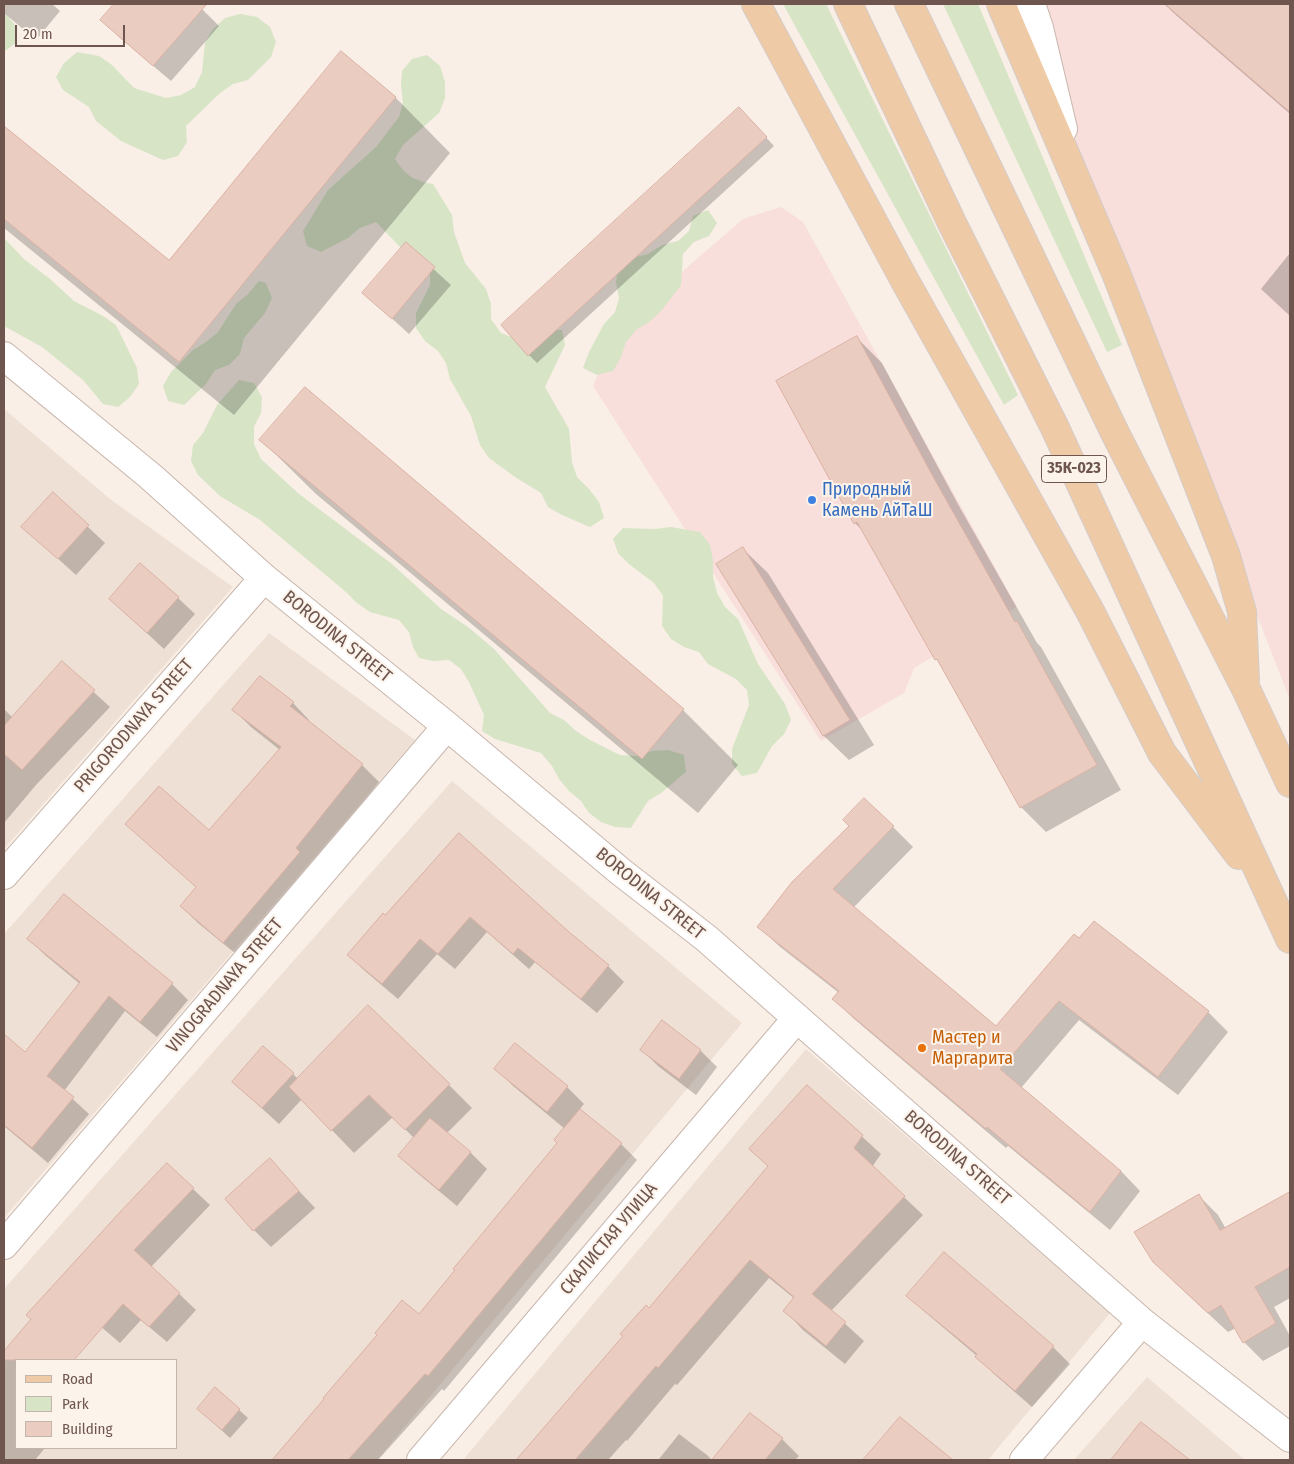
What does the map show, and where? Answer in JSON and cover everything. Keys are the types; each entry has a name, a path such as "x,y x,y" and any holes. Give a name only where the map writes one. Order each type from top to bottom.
{"main road":[{"path":"756,4 905,281 1091,614 1162,753 1271,898"},
{"name":"35К-023","path":"848,4 952,224 1055,428 1290,939"},
{"name":"35К-023","path":"909,4 1115,433 1246,689 1290,783"},
{"path":"1001,4 1116,273 1226,556 1242,612 1246,689"}],"street":[{"path":"1031,4 1040,28 1057,106 1079,183"},
{"name":"BORODINA STREET","path":"4,356 150,476 264,578 447,726 621,872 706,938 1142,1322 1290,1438"},
{"name":"PRIGORODNAYA STREET","path":"4,875 264,578"},
{"name":"VINOGRADNAYA STREET","path":"4,1245 447,726"},
{"name":"СКАЛИСТАЯ УЛИЦА","path":"421,1460 797,1018"},
{"path":"1024,1460 1142,1322"}],"shaded area":[{"path":"1020,4 1290,4 1290,700 1079,157"},
{"path":"781,207 803,222 1017,607 914,668 904,693 821,741 593,386 617,328 743,219"},
{"path":"4,409 110,499 233,587 4,849"},
{"path":"269,633 415,740 4,1218 4,934"},
{"path":"452,781 742,1023 377,1460 4,1460 4,1289"},
{"path":"806,1049 1110,1313 988,1460 463,1460"},
{"path":"1147,1377 1245,1460 1074,1460"}],"green space":[{"path":"783,4 826,4 1018,395 1004,405"},
{"path":"943,4 978,4 1122,345 1107,352"},
{"path":"4,12 15,25 17,42 5,51"},
{"path":"240,14 257,17 270,27 276,42 271,57 248,80 233,84 220,93 186,126 187,142 178,156 163,160 121,141 96,121 89,107 63,90 56,77 64,63 77,52 99,56 112,65 134,88 166,98 181,95 195,87 202,72 205,42 213,29 225,18"},
{"path":"427,55 440,66 445,82 445,98 439,113 403,145 395,159 403,170 411,176 420,181 433,184 452,215 454,232 465,263 486,289 491,304 491,319 501,333 517,339 546,330 562,330 565,345 545,387 569,429 572,462 577,477 599,502 604,518 590,527 548,507 541,493 489,458 480,445 471,416 450,379 446,363 438,351 425,341 416,328 416,313 430,285 430,263 418,254 402,249 376,222 360,228 348,238 321,252 307,246 303,231 328,190 376,147 399,117 403,102 402,71 412,59"},
{"path":"708,210 717,223 709,236 694,242 683,254 681,285 661,311 636,330 626,342 621,357 613,371 597,375 583,368 604,324 615,312 619,298 616,282 618,266 632,258 648,254 662,245 678,241 689,231 693,216"},
{"path":"4,238 24,259 74,301 116,325 137,368 139,384 130,397 118,407 103,404 83,380 42,347 4,326"},
{"path":"259,281 266,283 272,298 265,313 244,338 240,354 229,365 215,370 206,384 184,405 168,401 163,386 171,372 193,350 218,332 236,304"},
{"path":"239,380 254,383 262,397 261,413 254,427 254,444 261,459 299,494 392,564 441,609 468,627 494,649 550,713 564,720 590,740 620,755 637,756 652,751 668,750 684,755 686,772 661,793 648,801 631,828 615,827 601,822 589,813 581,801 559,779 552,766 541,753 495,739 482,731 484,715 461,669 449,660 433,661 419,658 413,647 409,632 399,620 370,612 357,603 260,520 220,496 198,475 191,461 193,445 203,433 217,405"},
{"path":"671,527 700,532 710,545 713,577 717,593 725,607 738,619 758,664 785,704 791,720 784,734 772,746 757,773 742,776 732,764 732,749 749,705 747,690 736,679 708,664 699,652 684,647 671,639 662,626 663,596 654,583 618,553 613,539 623,528 655,529"}],"building":[{"path":"114,4 207,4 153,66 100,20"},
{"path":"1165,4 1290,4 1290,112"},
{"path":"341,51 396,97 179,362 4,219 4,126 169,260"},
{"path":"739,107 767,137 528,356 501,325"},
{"path":"406,242 435,267 392,319 362,293"},
{"path":"857,336 935,480 1015,622 1017,621 1097,765 1020,808 937,659 935,660 857,522 854,524 776,381"},
{"path":"305,387 684,709 642,759 259,440"},
{"path":"53,492 89,525 58,559 21,527"},
{"path":"743,547 850,720 823,736 716,564"},
{"path":"140,563 179,597 147,633 109,599"},
{"path":"62,661 95,690 22,770 4,754 4,726"},
{"path":"260,676 294,702 290,706 363,764 296,848 300,852 223,943 180,906 196,887 125,824 159,786 209,830 281,747 232,710"},
{"path":"864,798 894,826 833,889 996,1026 1074,934 1079,938 1094,921 1209,1011 1158,1077 1059,1001 1000,1069 1121,1171 1090,1212 987,1127 986,1129 832,999 839,991 757,927 792,882 849,826 843,820"},
{"path":"459,833 569,932 609,965 581,999 518,948 513,954 470,917 438,954 420,939 382,984 347,955 383,913 385,915"},
{"path":"64,894 173,983 140,1022 109,996 47,1076 74,1097 32,1148 4,1125 4,1034 25,1052 80,982 27,939"},
{"path":"368,1005 450,1084 405,1130 369,1095 331,1131 289,1087"},
{"path":"662,1020 701,1050 679,1079 640,1050"},
{"path":"515,1043 568,1086 547,1112 494,1069"},
{"path":"263,1046 294,1073 262,1108 232,1082"},
{"path":"807,1085 863,1135 854,1148 905,1196 812,1294 846,1322 826,1346 783,1311 794,1297 750,1260 658,1368 656,1366 575,1460 516,1460 623,1336 620,1334 646,1305 649,1308 768,1166 749,1149"},
{"path":"580,1109 622,1143 428,1376 425,1374 348,1460 272,1460 377,1335 375,1333 402,1300 419,1314 455,1270 453,1269 557,1143 554,1140"},
{"path":"430,1118 471,1152 439,1190 398,1156"},
{"path":"270,1158 299,1191 253,1231 225,1199"},
{"path":"167,1163 194,1188 134,1250 180,1293 149,1327 123,1304 75,1359 4,1360 4,1351 31,1319 26,1315"},
{"path":"1290,1192 1290,1267 1255,1287 1276,1323 1243,1343 1221,1305 1208,1313 1153,1262 1134,1232 1199,1194 1220,1230"},
{"path":"944,1252 1054,1346 1015,1391 975,1357 977,1354 906,1296"},
{"path":"215,1387 240,1409 222,1430 197,1409"},
{"path":"750,1413 783,1438 765,1460 712,1460"},
{"path":"900,1417 953,1460 863,1460"},
{"path":"1141,1422 1190,1460 1111,1460"}],"place":[{"name":"Природный Камень АйТаШ","path":"812,500"},
{"name":"Мастер и Маргарита","path":"922,1048"}]}
